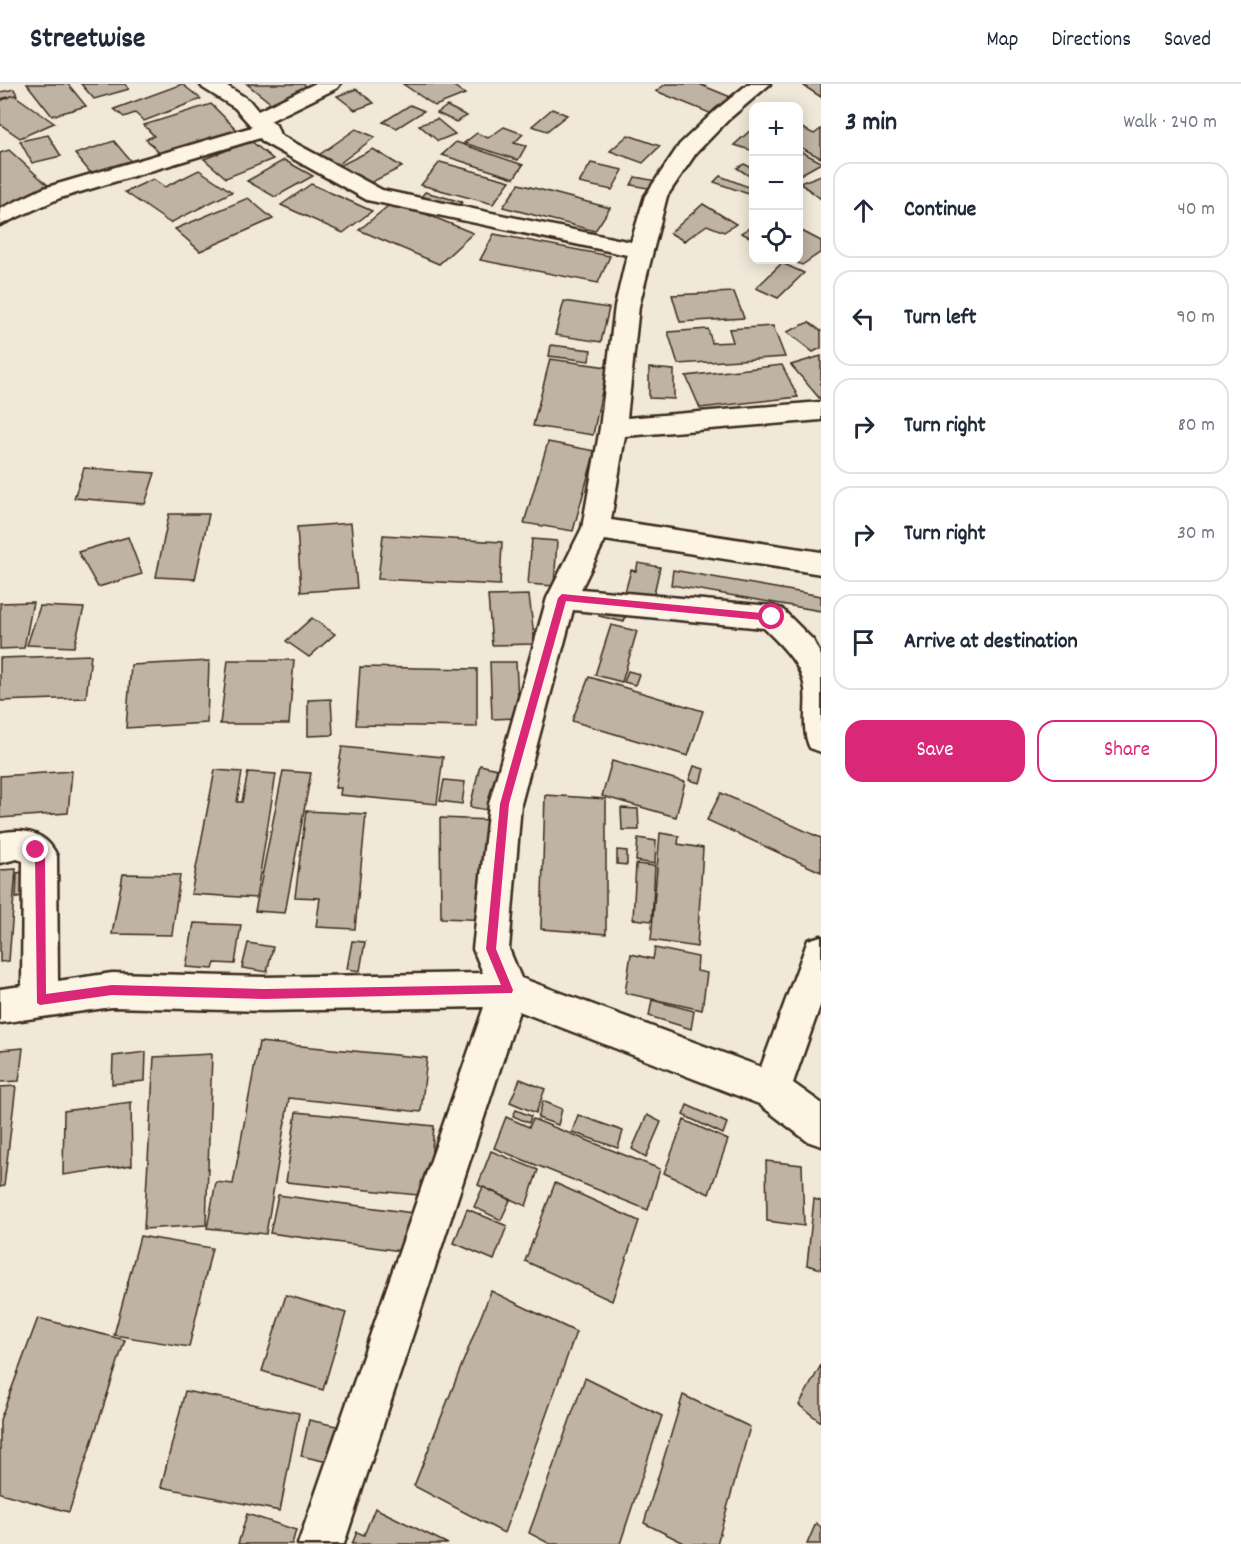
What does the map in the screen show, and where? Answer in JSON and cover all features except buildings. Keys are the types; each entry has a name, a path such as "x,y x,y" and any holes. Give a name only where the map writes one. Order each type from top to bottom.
{"street":[{"path":"210,84 242,104 262,125 270,138 375,195 640,251"},
{"path":"0,218 52,193 262,125 330,84"},
{"path":"321,1544 397,1313 508,990 491,949 505,804 562,598 596,528 613,428 627,306 656,196 687,149 722,115 760,84"},
{"path":"613,428 821,411"},
{"path":"596,528 821,563"},
{"path":"562,598 772,617 802,648 820,686 821,739"},
{"path":"0,848 19,844 30,846 40,856 40,1000"},
{"path":"772,1089 821,952"},
{"path":"0,1006 112,990 264,994 508,990 772,1089 821,1127"}],"route":[{"path":"36,850 40,856 40,1000 112,990 264,994 508,990 491,949 505,804 562,598 759,614 772,617"}]}
